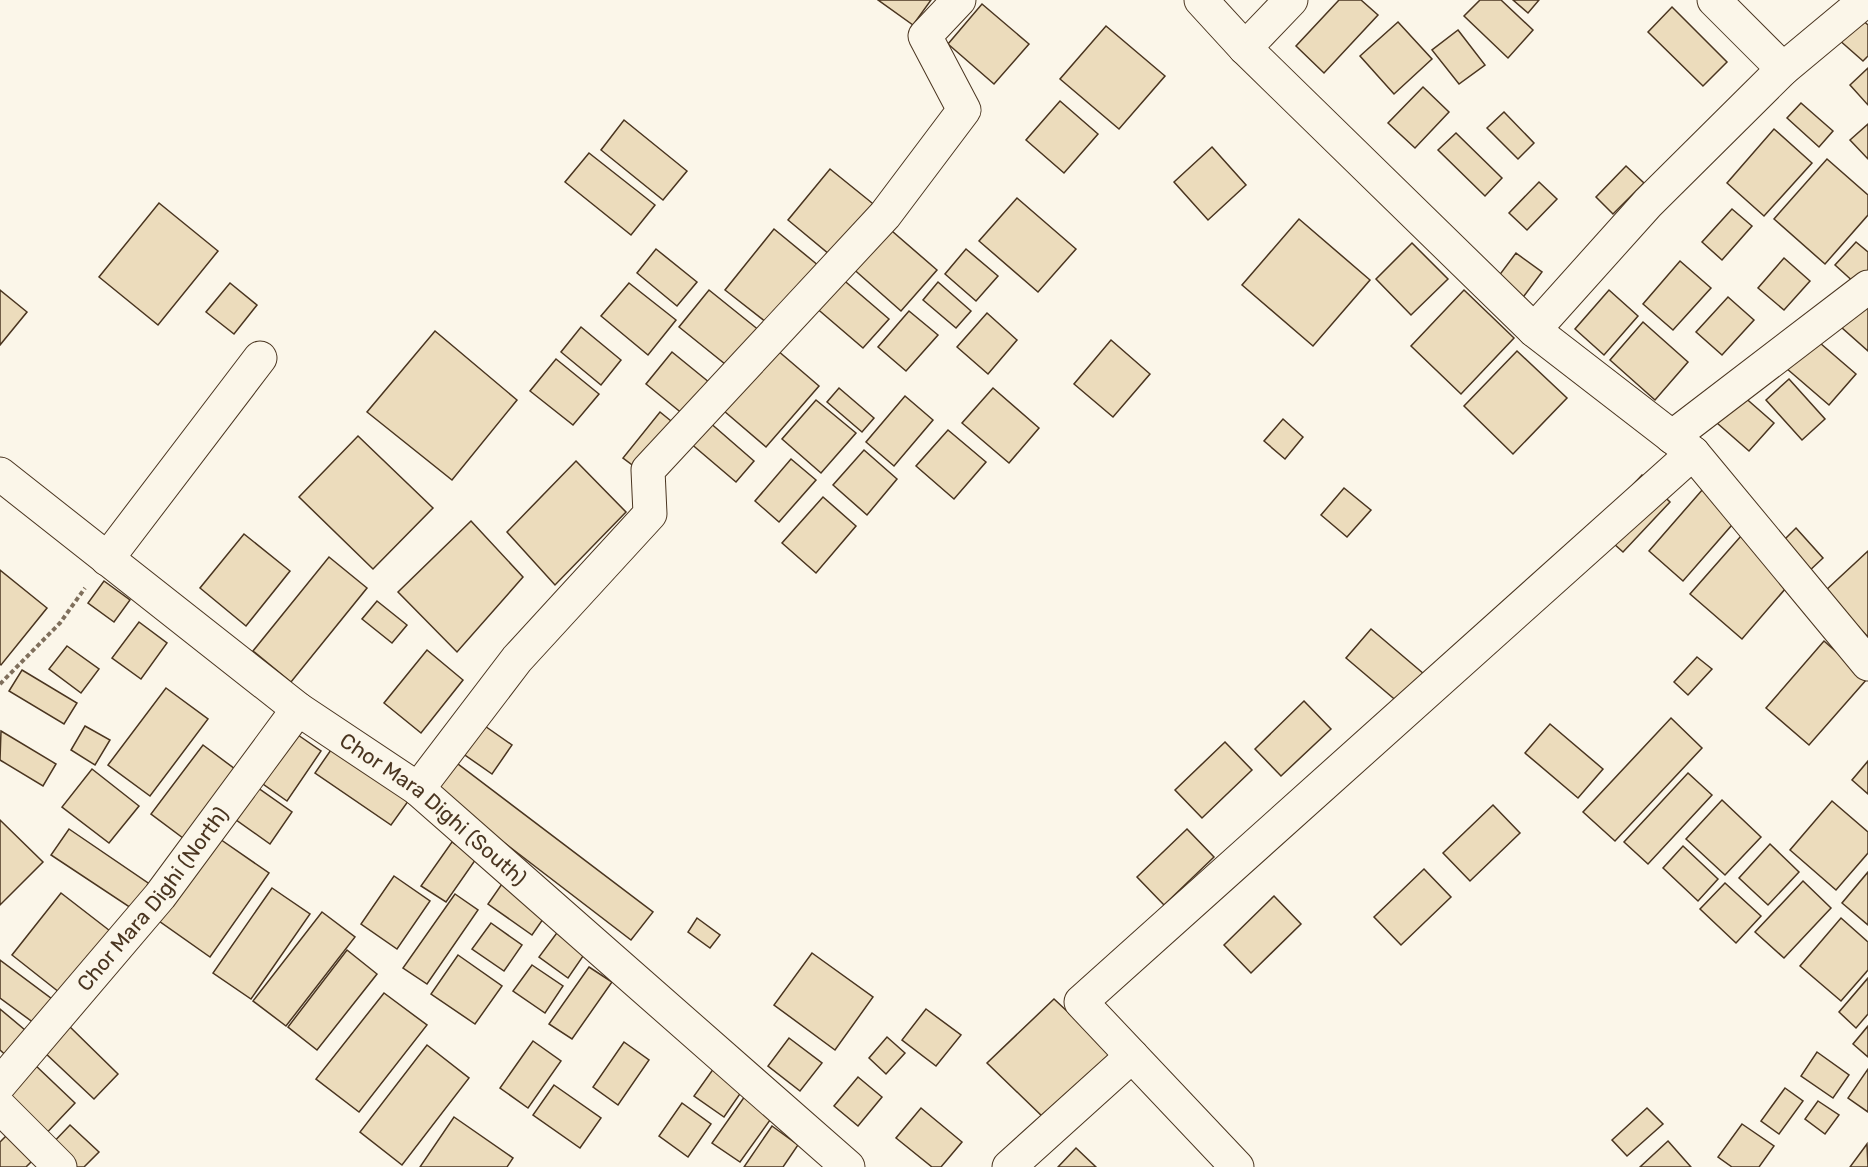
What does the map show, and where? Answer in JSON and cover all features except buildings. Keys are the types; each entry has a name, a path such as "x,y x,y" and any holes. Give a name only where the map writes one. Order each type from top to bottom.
{"street":[{"path":"418,789 518,658 650,514 648,470 885,215 964,110 925,36 959,0"},
{"path":"1201,0 1245,48 1534,330 1682,445 1868,664"},
{"path":"1245,48 1291,0"},
{"path":"1714,0 1783,69"},
{"path":"1534,330 1648,203 1783,69 1866,2"},
{"path":"1237,1167 1081,1002 1682,445 1868,287"},
{"path":"107,558 260,358"},
{"name":"Chor Mara Dighi (South)","path":"0,474 298,709 418,789 848,1167"},
{"name":"Chor Mara Dighi (North)","path":"0,1084 160,896 298,709"},
{"path":"1009,1167 1132,1056"},
{"path":"0,1107 60,1167"}],"path":[{"path":"0,684 60,623 107,558"}]}
